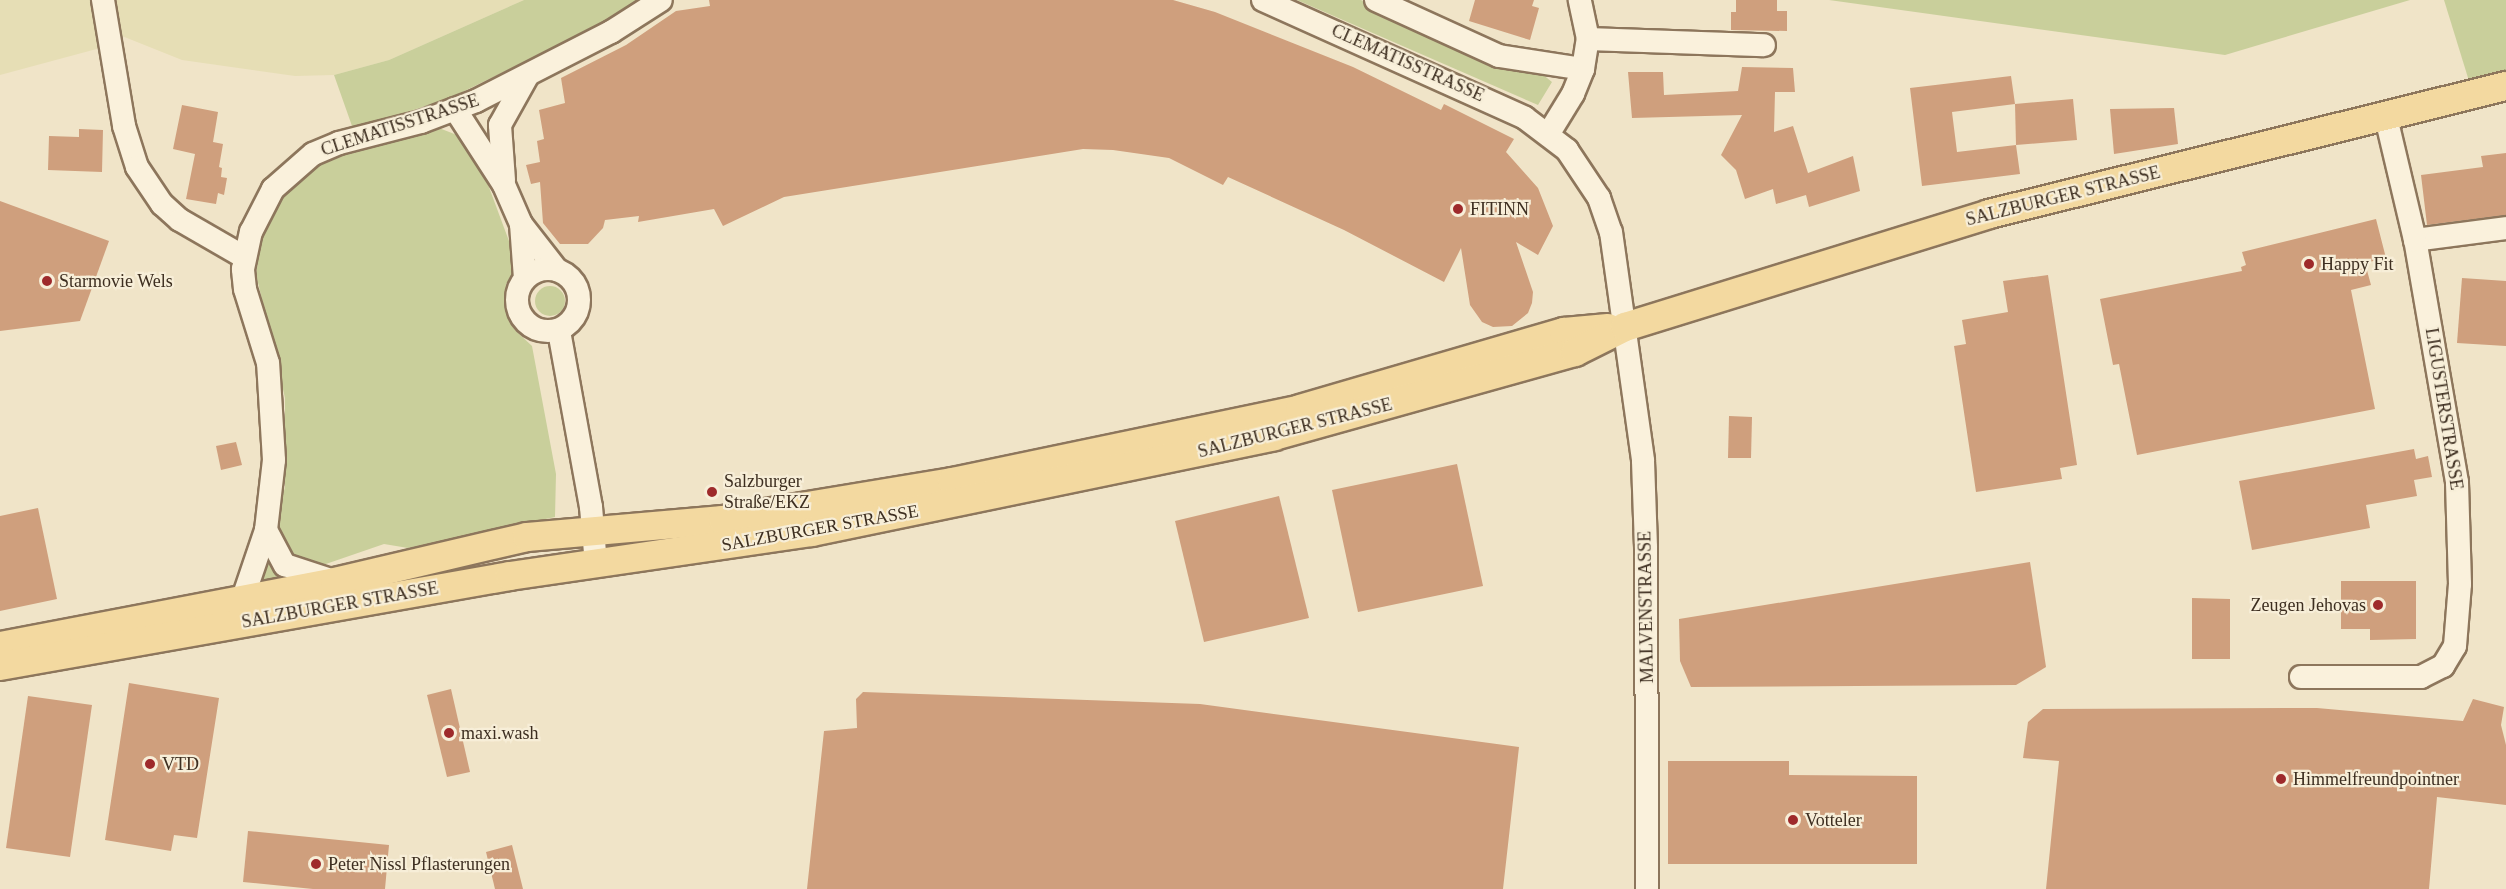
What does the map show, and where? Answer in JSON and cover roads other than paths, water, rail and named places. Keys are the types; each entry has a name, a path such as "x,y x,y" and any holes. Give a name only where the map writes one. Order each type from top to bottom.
{"main road":[{"name":"SALZBURGER STRASSE","path":"0,666 596,564 812,532 1274,436 1575,352 1625,327 1989,214 2506,86"},
{"name":"SALZBURGER STRASSE","path":"0,646 335,582 466,549 593,529 723,520 951,482 1300,409 1564,332 1625,327"}],"street":[{"path":"103,0 124,126 137,167 162,204 180,220 244,257"},
{"name":"CLEMATISSTRASSE","path":"242,601 266,530 274,460 274,417 268,363 245,289 244,257 255,222 273,189 313,154 476,101 610,32 661,0"},
{"name":"CLEMATISSTRASSE","path":"1263,0 1490,99 1549,133 1585,173 1599,198 1611,232 1625,327"},
{"path":"1376,0 1498,56 1583,69"},
{"path":"1549,133 1573,94 1583,69 1588,39 1580,0"},
{"path":"1588,39 1764,45"},
{"path":"504,185 500,125 528,75"},
{"path":"476,101 500,125"},
{"path":"455,109 504,185 520,224 557,270 569,276 580,300 574,318 559,331 544,332 530,327 520,316 517,293 525,278 534,272 557,270"},
{"name":"LIGUSTERSTRASSE","path":"2301,677 2421,677 2443,666 2455,646 2460,584 2457,482 2415,240 2386,117"},
{"path":"520,224 525,278"},
{"path":"2415,240 2506,228"},
{"name":"MALVENSTRASSE","path":"1625,327 1639,419 1646,548 1647,889"},
{"path":"559,331 593,529 596,564"},
{"path":"266,530 285,565 335,582"}],"place":[{"name":"FITINN","path":"1458,209"},
{"name":"Happy Fit","path":"2309,264"},
{"name":"Starmovie Wels","path":"47,281"},
{"name":"Salzburger Straße/EKZ","path":"712,492"},
{"name":"Zeugen Jehovas","path":"2378,605"},
{"name":"maxi.wash","path":"449,733"},
{"name":"VTD","path":"150,764"},
{"name":"Himmelfreundpointner","path":"2281,779"},
{"name":"Votteler","path":"1793,820"},
{"name":"Peter Nissl Pflasterungen","path":"316,864"}]}
